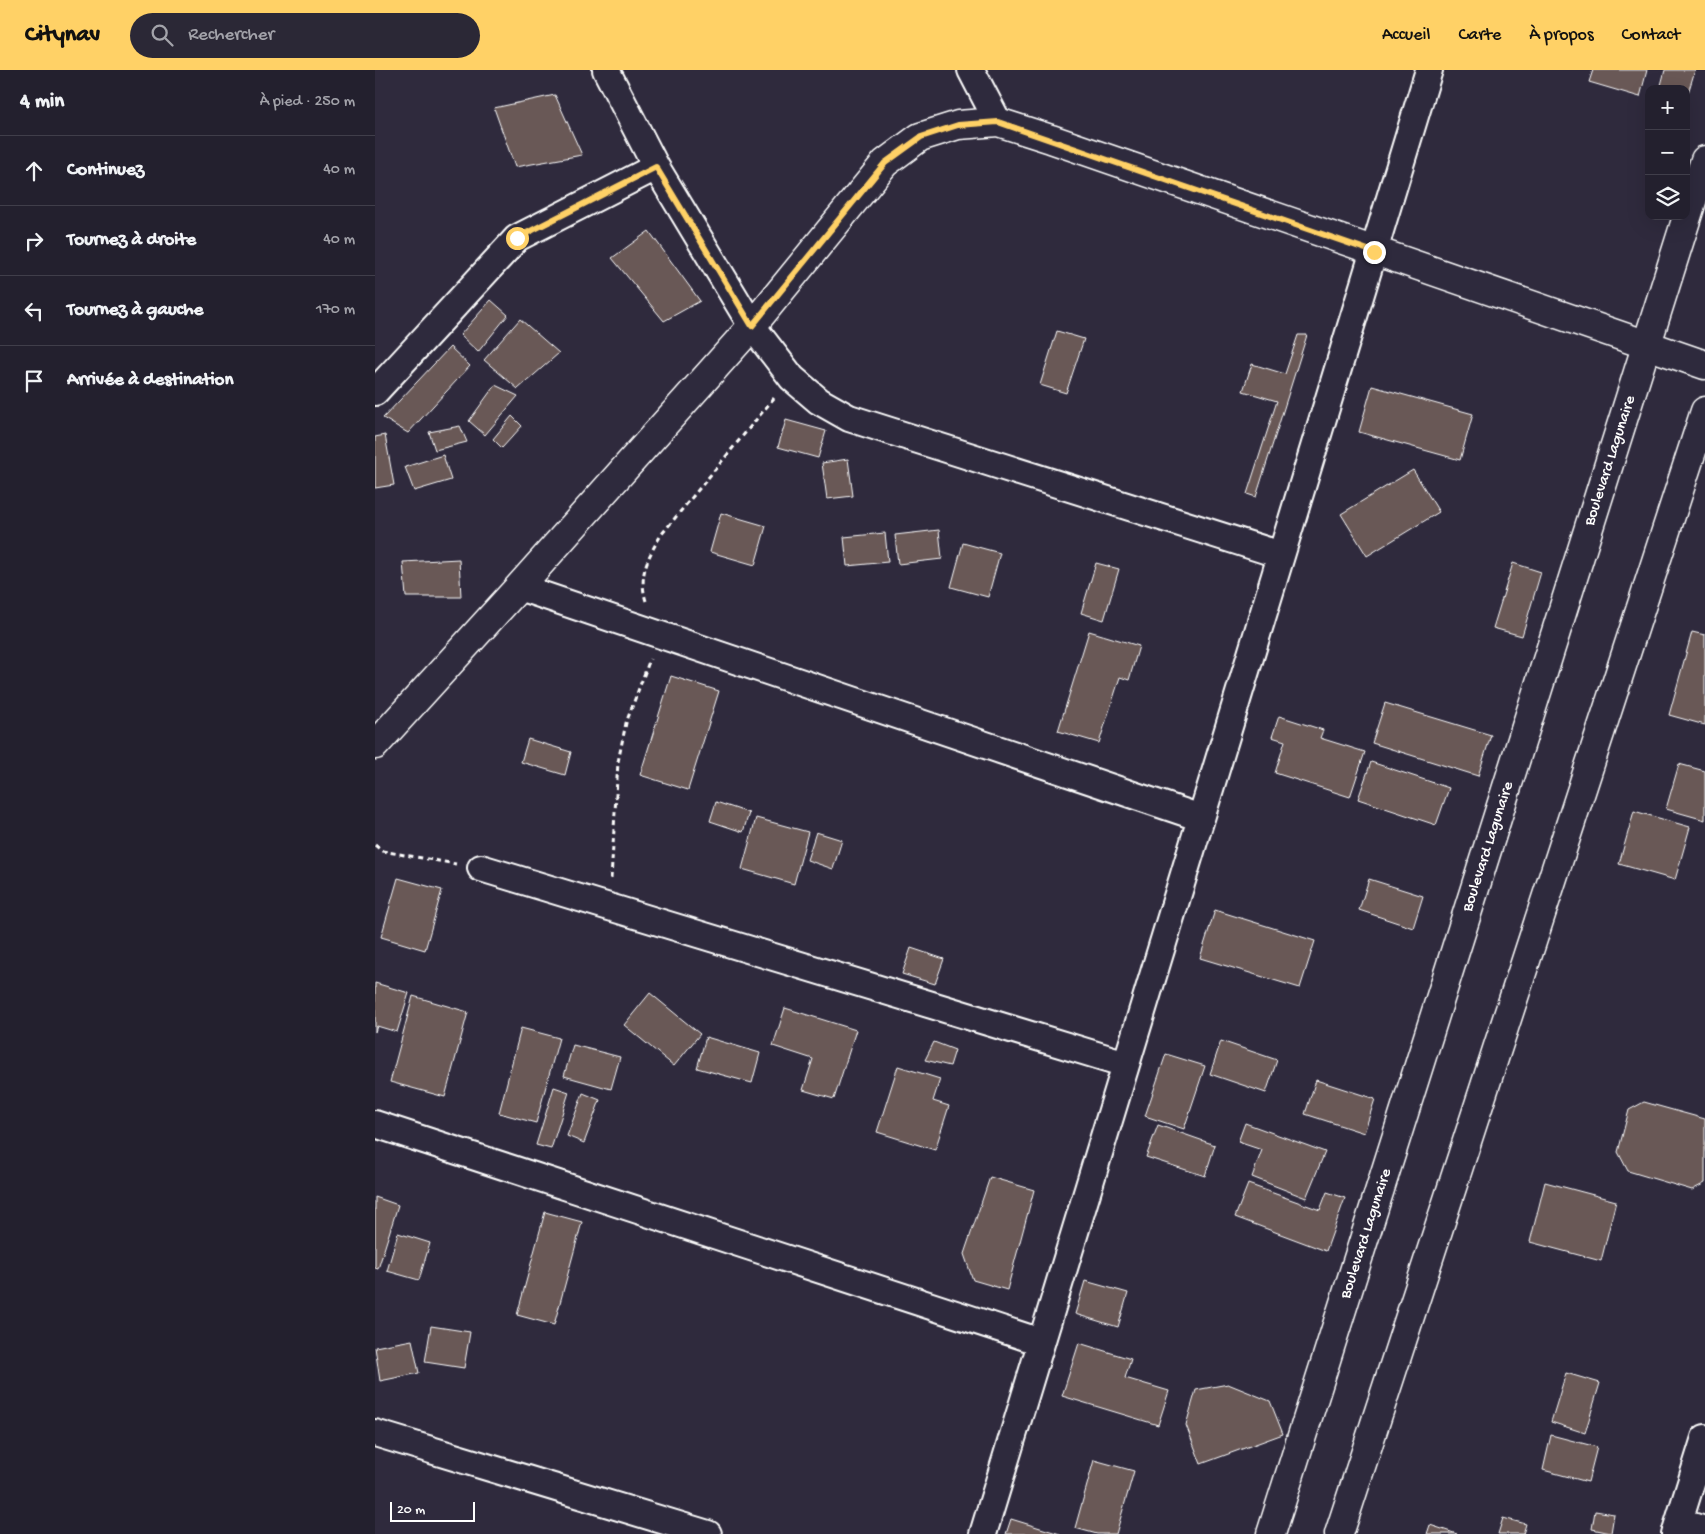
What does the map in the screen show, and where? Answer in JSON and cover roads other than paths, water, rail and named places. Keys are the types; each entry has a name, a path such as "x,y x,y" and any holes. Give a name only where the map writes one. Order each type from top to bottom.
{"main road":[{"path":"375,745 519,588 752,326 885,163 921,137 958,125 998,122 1705,365"},
{"name":"Boulevard Lagunaire","path":"1271,1534 1705,160"},
{"path":"1339,1534 1705,411"}],"street":[{"path":"606,70 656,167 752,326 792,378 819,401 849,418 1281,555"},
{"path":"971,70 998,122"},
{"path":"983,1534 1429,70"},
{"path":"375,392 517,238 656,167"},
{"path":"519,588 1201,818"},
{"path":"481,868 1126,1064"},
{"path":"375,1124 1041,1342"},
{"path":"375,1433 654,1526 708,1534"},
{"path":"1705,1438 1677,1528 1705,1530"}]}
